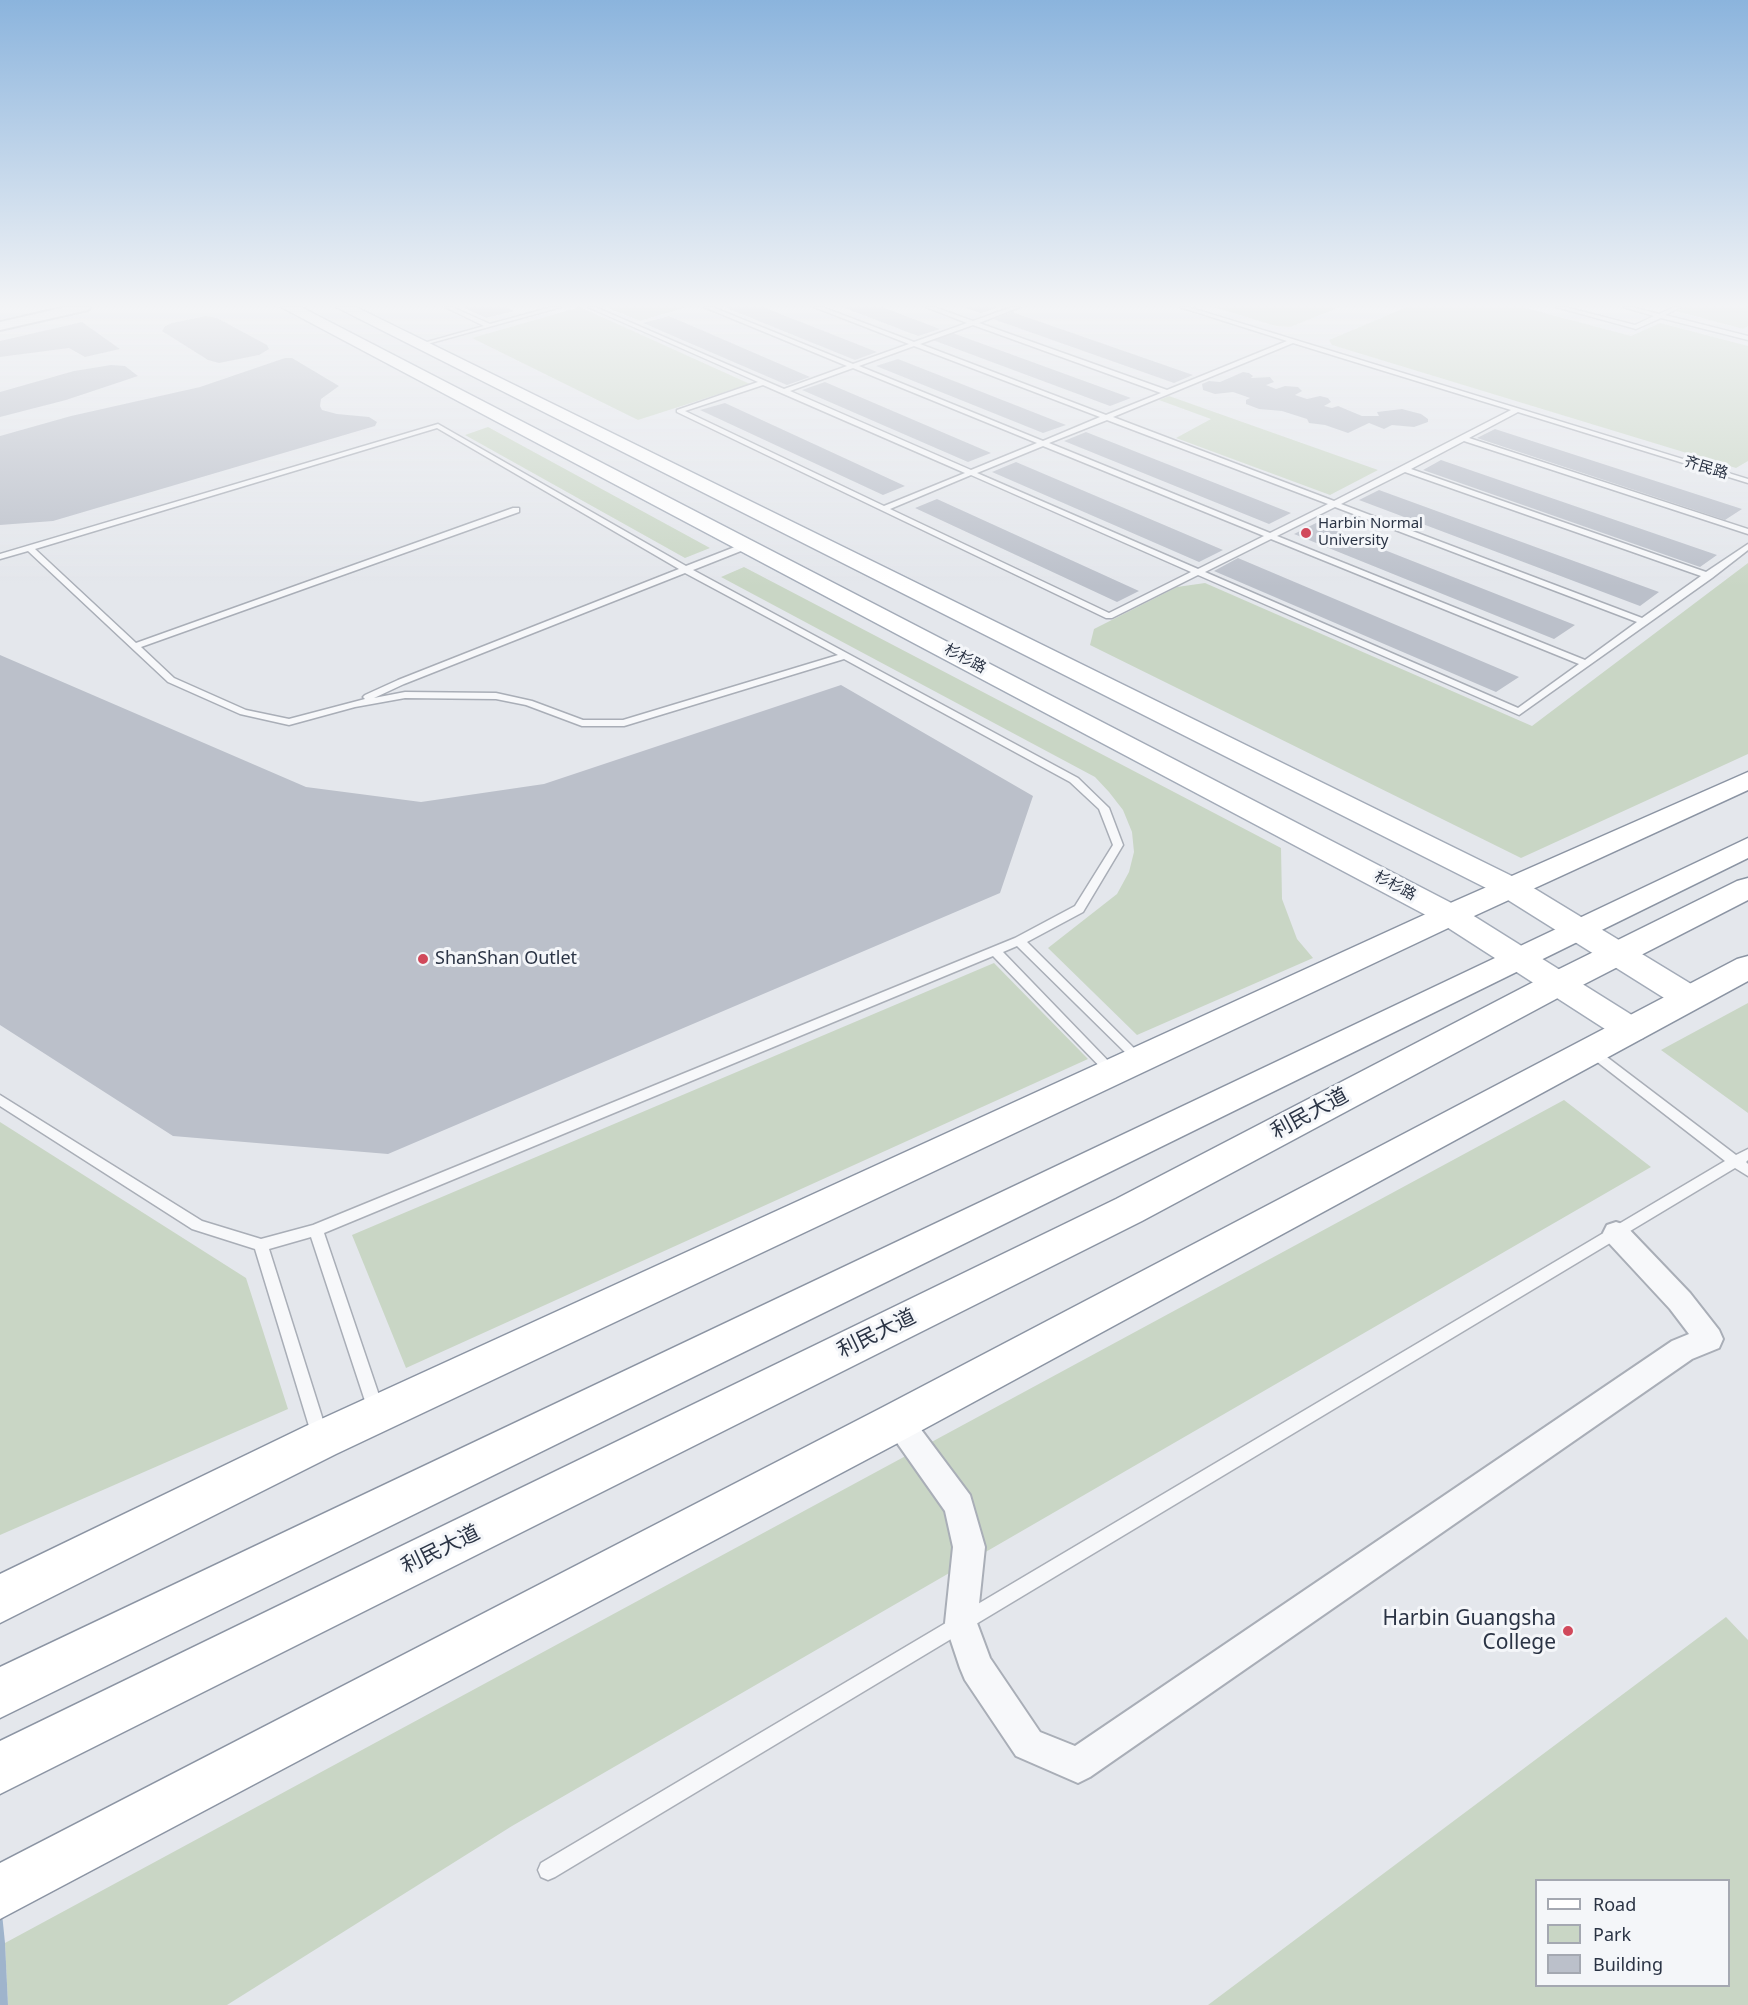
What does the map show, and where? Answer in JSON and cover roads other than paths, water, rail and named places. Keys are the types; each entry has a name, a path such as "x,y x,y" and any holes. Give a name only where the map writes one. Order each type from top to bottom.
{"main road":[{"name":"杉杉路","path":"470,401 748,544 1450,915 1631,1030"},
{"path":"533,401 1511,888 1689,998"},
{"path":"0,1599 321,1440 1450,915 1748,780"},
{"path":"2,1692 1748,847"},
{"name":"利民大道","path":"7,1764 1129,1210 1557,984 1748,888"},
{"path":"14,1884 898,1421 1748,967"}],"street":[{"path":"898,1421 960,1505 969,1547 961,1623 977,1668 1028,1744 1078,1765 1682,1350 1709,1339 1680,1300 1617,1233"}],"lane":[{"path":"710,401 679,411 1109,616 1405,469 1517,410"},
{"path":"806,401 1519,712 1748,546"},
{"path":"939,401 1586,664"},
{"path":"1063,401 1644,622"},
{"path":"885,508 1145,401"},
{"name":"齐民路","path":"1486,401 1748,481"},
{"path":"0,557 31,550 313,462 438,426 685,569 1074,780 1104,808 1118,845 1079,909 1019,941 316,1230 261,1245 197,1225 0,1100"},
{"path":"1462,438 1748,532"},
{"path":"1405,469 1709,576"},
{"path":"135,646 516,510"},
{"path":"354,704 401,682 748,544"},
{"path":"31,550 171,680 243,712 289,722 354,704 405,695 496,696 529,703 582,723 624,723 845,656"},
{"path":"1019,941 1127,1067"},
{"path":"994,950 1127,1067"},
{"path":"548,1870 1617,1233 1744,1163 1592,1051"},
{"path":"316,1230 378,1414"},
{"path":"261,1245 321,1440"}],"water":[{"path":"0,1894 5,1943 8,2005 0,2005"}],"place":[{"name":"Harbin Normal University","path":"1306,533"},
{"name":"ShanShan Outlet","path":"423,959"},
{"name":"Harbin Guangsha College","path":"1568,1631"}]}
